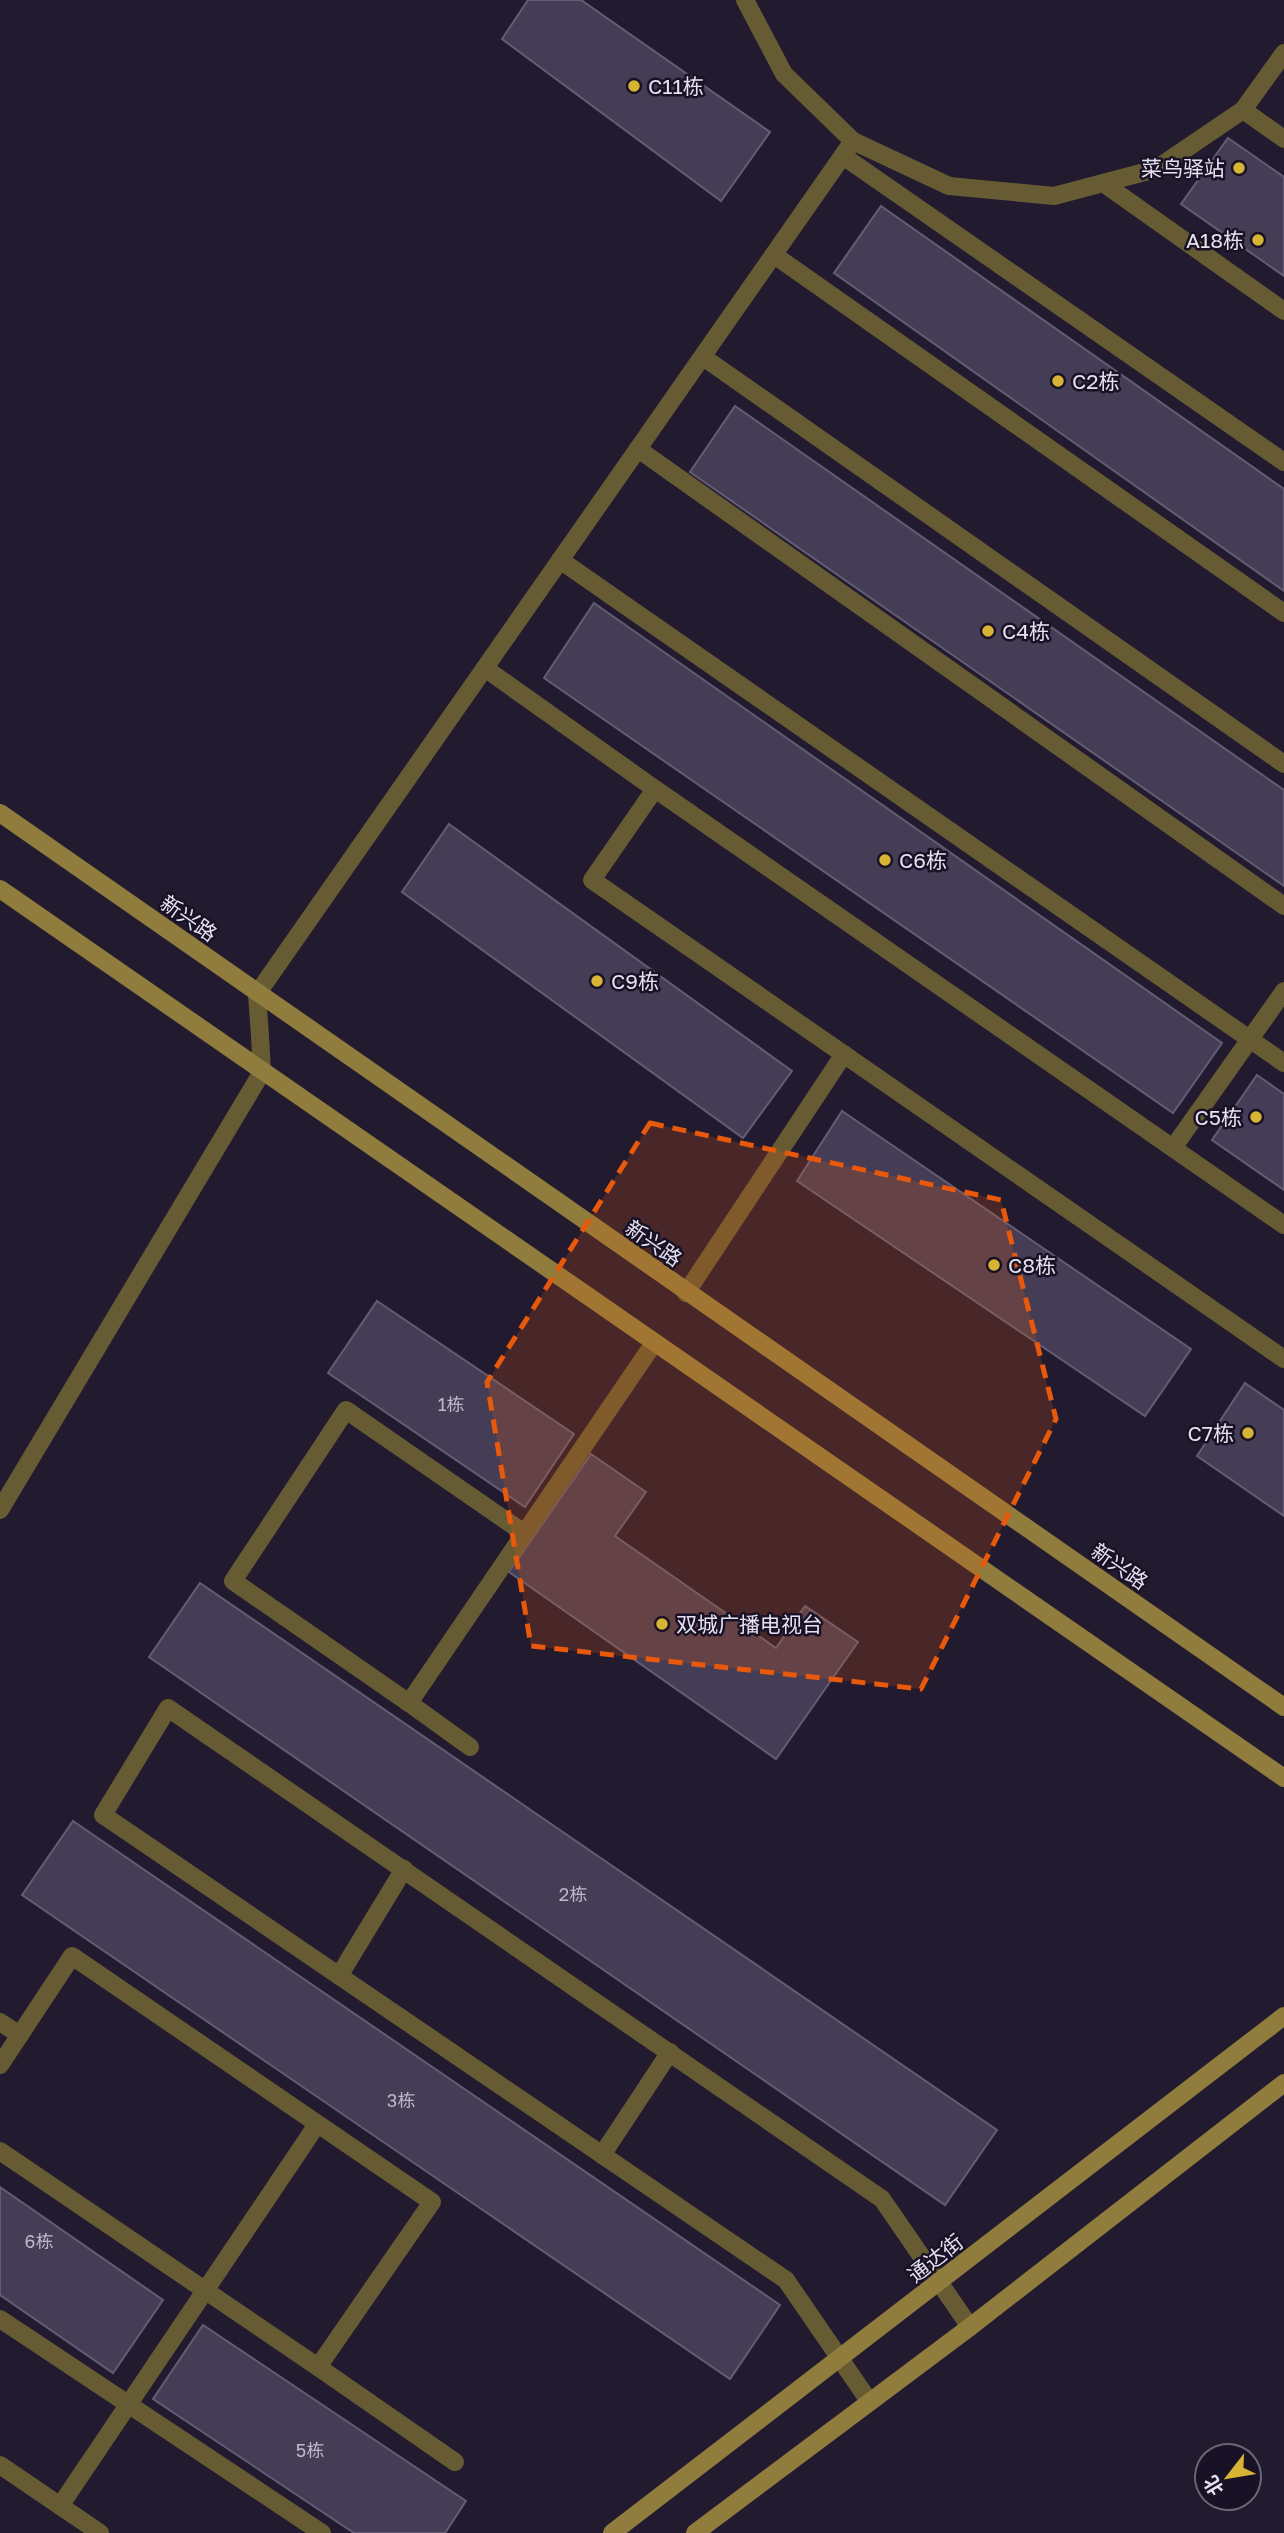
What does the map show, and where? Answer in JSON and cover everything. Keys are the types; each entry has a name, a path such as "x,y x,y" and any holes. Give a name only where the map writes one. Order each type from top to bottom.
{"main road":[{"name":"新兴路","path":"0,813 1284,1707"},
{"path":"0,889 1284,1778"},
{"name":"通达街","path":"612,2533 1284,2016"},
{"path":"695,2533 970,2327 1284,2082"}],"street":[{"path":"745,0 784,74 848,149 1284,462"},
{"path":"848,149 949,186 1054,196 1156,169 1243,110 1284,53"},
{"path":"1243,110 1284,139"},
{"path":"0,1510 262,1072 257,994 848,149"},
{"path":"1103,183 1284,310"},
{"path":"774,255 1284,612"},
{"path":"703,357 1284,764"},
{"path":"638,449 1284,906"},
{"path":"560,560 1284,1063"},
{"path":"486,669 1284,1225"},
{"path":"655,789 593,880 1284,1359"},
{"path":"1173,1147 1284,991"},
{"path":"686,1293 844,1054"},
{"path":"409,1703 654,1343"},
{"path":"470,1747 233,1581 346,1410 524,1533"},
{"path":"869,2401 786,2280 103,1815 168,1708 881,2199 970,2327"},
{"path":"339,1976 404,1869"},
{"path":"0,2065 72,1956 316,2126 432,2203 318,2367"},
{"path":"0,2022 20,2035"},
{"path":"602,2155 670,2052"},
{"path":"60,2506 316,2126"},
{"path":"0,2151 455,2462"},
{"path":"0,2319 322,2533"},
{"path":"0,2465 100,2533"}],"highlighted area":[{"path":"650,1123 1001,1200 1056,1419 921,1689 531,1646 487,1382"}],"building":[{"name":"C11栋","path":"528,0 581,0 770,132 721,201 502,39"},
{"name":"A18栋","path":"1228,138 1284,177 1284,276 1181,204"},
{"name":"C2栋","path":"881,206 1284,489 1284,591 834,273"},
{"name":"C4栋","path":"735,406 1284,790 1284,886 690,472"},
{"name":"C6栋","path":"594,603 1222,1043 1173,1113 544,678"},
{"name":"C9栋","path":"449,824 792,1071 743,1138 402,892"},
{"name":"C5栋","path":"1257,1075 1284,1094 1284,1190 1212,1140"},
{"name":"C8栋","path":"842,1111 1191,1349 1145,1416 797,1181"},
{"path":"377,1301 574,1434 525,1507 328,1373"},
{"name":"C7栋","path":"1245,1383 1284,1410 1284,1516 1197,1456"},
{"name":"双城广播电视台","path":"591,1454 646,1492 615,1536 776,1648 805,1606 858,1642 776,1759 509,1572"},
{"path":"200,1583 997,2130 945,2205 149,1657"},
{"path":"73,1821 780,2305 730,2379 22,1895"},
{"path":"0,2187 163,2300 113,2373 0,2295"},
{"path":"203,2325 466,2501 445,2533 354,2533 153,2399"}],"place":[{"name":"C11栋","path":"634,86"},
{"name":"菜鸟驿站","path":"1239,168"},
{"name":"A18栋","path":"1258,240"},
{"name":"C2栋","path":"1058,381"},
{"name":"C4栋","path":"988,631"},
{"name":"C6栋","path":"885,860"},
{"name":"C9栋","path":"597,981"},
{"name":"C5栋","path":"1256,1117"},
{"name":"C8栋","path":"994,1265"},
{"name":"C7栋","path":"1248,1433"},
{"name":"双城广播电视台","path":"662,1624"}]}
